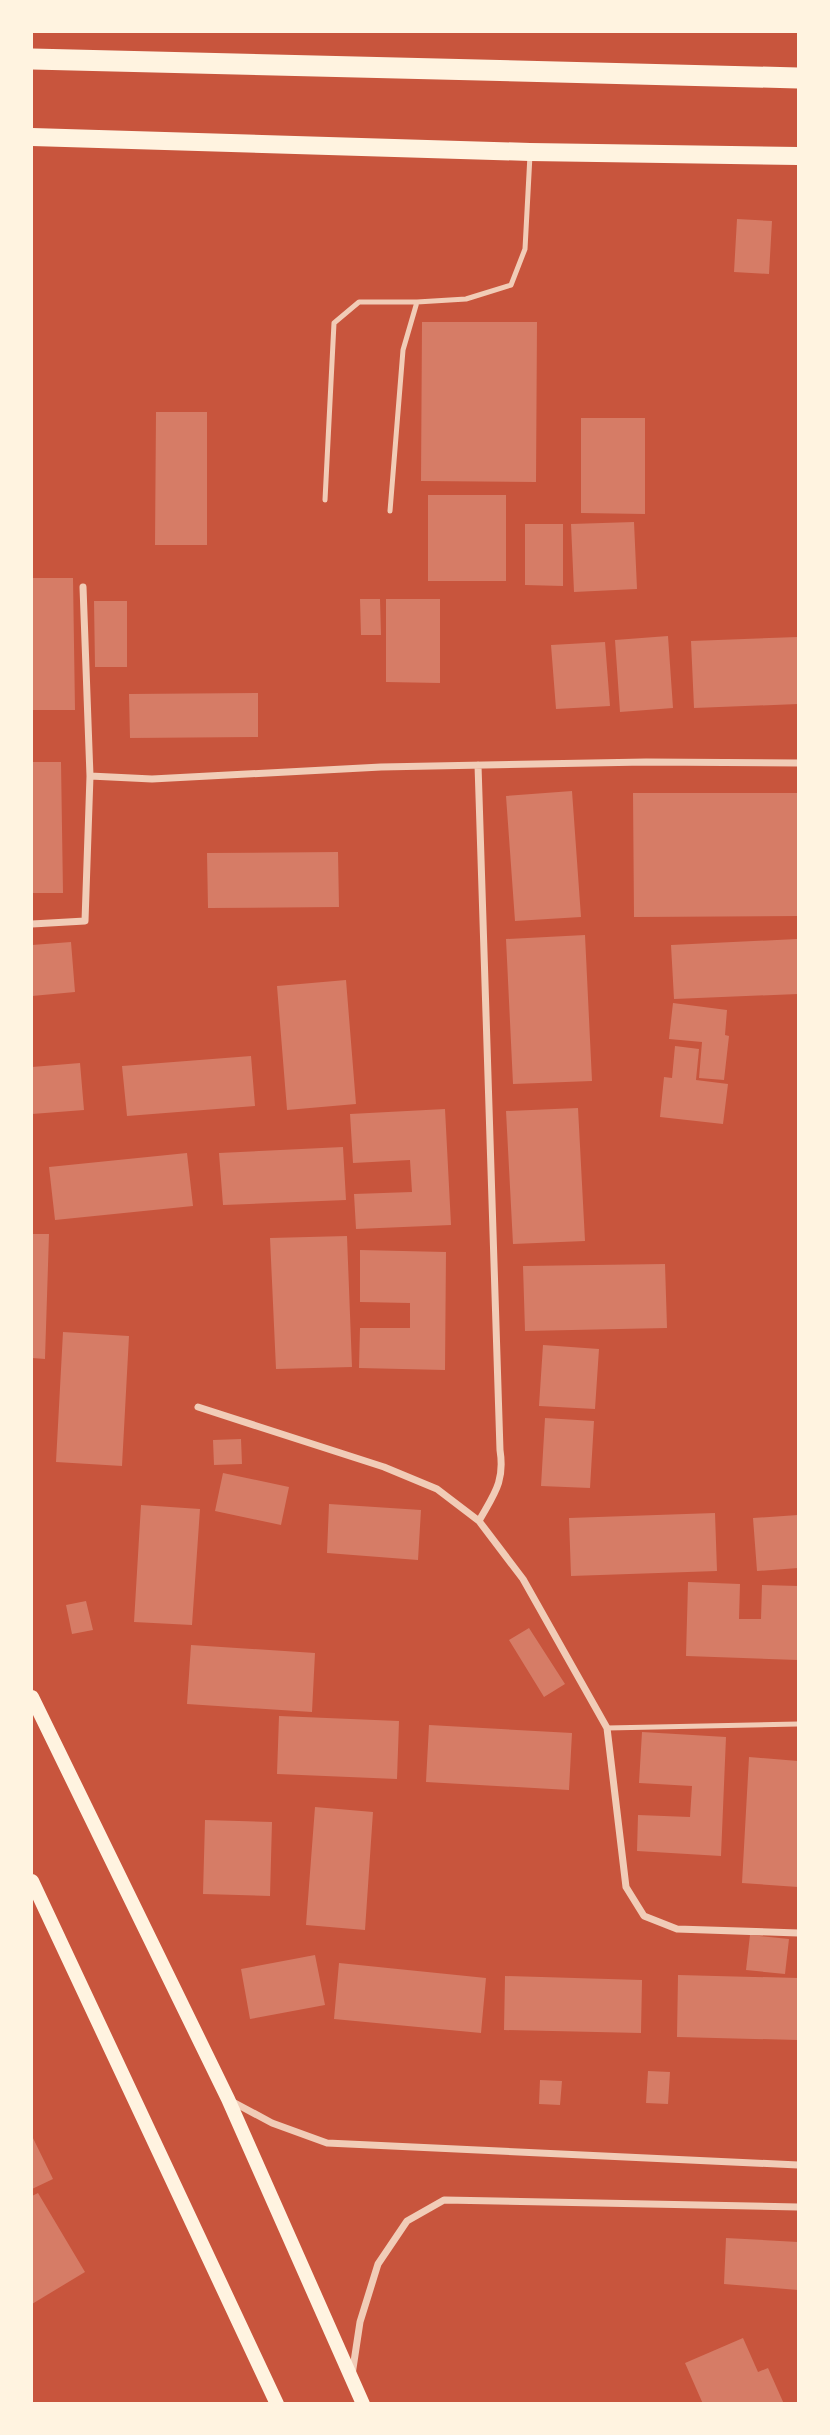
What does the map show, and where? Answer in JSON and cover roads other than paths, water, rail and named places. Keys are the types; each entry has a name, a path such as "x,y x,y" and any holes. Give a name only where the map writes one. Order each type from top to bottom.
{"highway":[{"path":"32,59 799,78"}],"main road":[{"path":"32,137 530,152 799,156"},
{"path":"32,1697 228,2099 363,2403"},
{"path":"32,1881 277,2403"}],"street":[{"path":"32,924 85,921 90,776 83,587"},
{"path":"90,776 152,779 381,767 646,762 799,764"},
{"path":"478,765 500,1450 503,1469 499,1486 479,1521"},
{"path":"198,1407 384,1467 437,1489 479,1521 523,1579 607,1728 626,1887 644,1916 677,1929 799,1933"},
{"path":"228,2099 272,2123 327,2143 799,2165"},
{"path":"351,2379 360,2322 378,2264 407,2221 444,2200 799,2207"}],"lane":[{"path":"325,500 334,323 359,302 466,299 511,285 525,249 530,152"},
{"path":"390,511 402,350 417,302"},
{"path":"607,1728 799,1724"}]}
